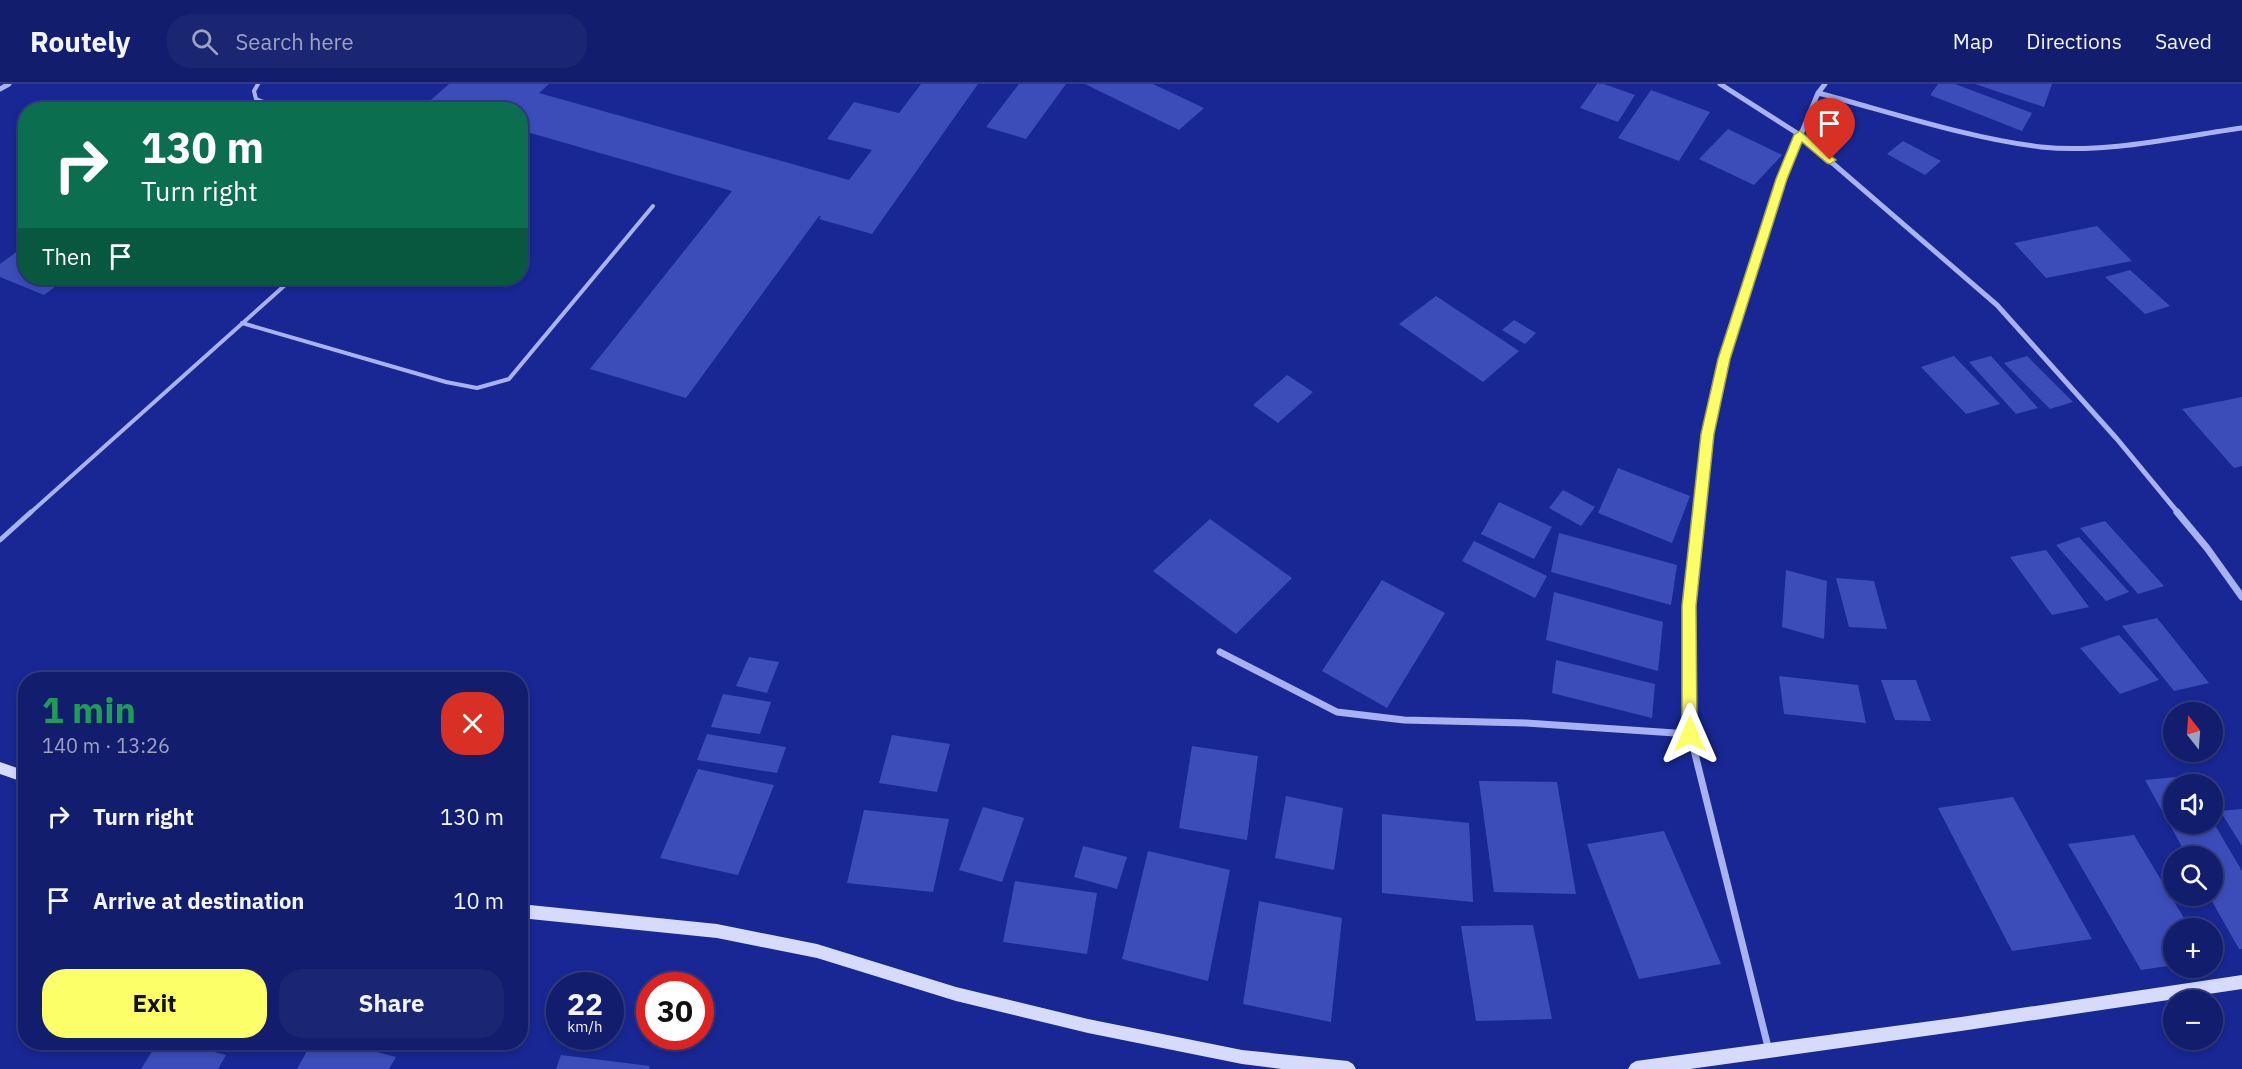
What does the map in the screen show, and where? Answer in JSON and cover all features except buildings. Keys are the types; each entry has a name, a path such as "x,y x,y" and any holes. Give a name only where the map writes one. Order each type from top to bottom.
{"street":[{"path":"0,89 9,84"},
{"path":"1720,84 1800,135 1997,305 2117,439 2207,548 2242,597"},
{"path":"1769,1051 1690,734 1689,606 1707,434 1724,359 1782,179 1818,93 1825,84"},
{"path":"1818,93 1971,133 2042,147 2109,147 2242,128"},
{"path":"1220,652 1337,712 1404,720 1526,723 1690,734"},
{"path":"0,768 18,774"},
{"path":"528,912 717,931 816,951 956,994 1088,1026 1242,1057 1348,1069"},
{"path":"1636,1069 2242,982"}],"lane":[{"path":"258,84 254,92 256,99 264,102"},
{"path":"242,323 446,382 477,388 508,379 653,206"},
{"path":"0,540 285,285"}],"route":[{"path":"1690,734 1689,606 1707,434 1724,359 1782,179 1800,135 1830,160"}]}
